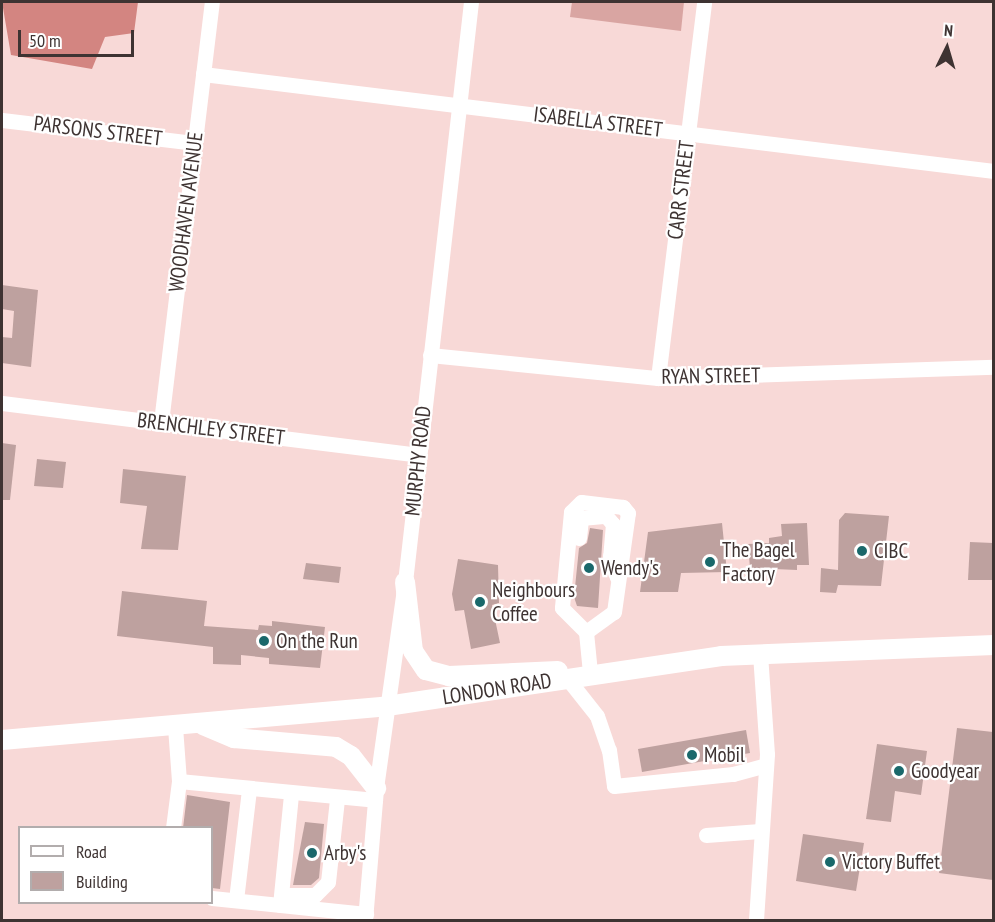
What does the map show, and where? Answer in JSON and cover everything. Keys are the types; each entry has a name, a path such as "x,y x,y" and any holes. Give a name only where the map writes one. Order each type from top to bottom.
{"main road":[{"path":"405,582 413,651 431,673 534,670 581,675"},
{"name":"LONDON ROAD","path":"2,740 387,706 581,675 760,653 993,645"},
{"path":"200,724 234,738 336,747 351,756 376,794"}],"street":[{"name":"WOODHAVEN AVENUE","path":"161,422 212,2"},
{"name":"MURPHY ROAD","path":"365,917 376,794 405,582 471,2"},
{"name":"CARR STREET","path":"658,378 704,2"},
{"name":"ISABELLA STREET","path":"203,74 993,171"},
{"name":"PARSONS STREET","path":"2,120 194,143"},
{"name":"RYAN STREET","path":"430,355 658,378 993,367"},
{"name":"BRENCHLEY STREET","path":"2,403 419,455"},
{"path":"586,632 562,608 571,512 581,502 624,507 628,513 614,612 586,632 581,675 609,750 614,786 733,774 766,765"},
{"path":"756,921 766,765 760,653"},
{"path":"173,826 179,781 175,726"},
{"path":"179,781 337,799 376,794"},
{"path":"236,900 249,790"},
{"path":"281,900 291,794"},
{"path":"213,898 281,900 304,897 323,891 334,841 337,799"},
{"path":"706,835 760,831"},
{"path":"281,900 365,917"}],"shaded area":[{"path":"2,2 138,2 134,33 105,37 92,69 11,55"},
{"path":"572,2 684,2 681,31 570,17"}],"building":[{"path":"2,285 38,290 31,367 2,363 2,337 12,338 14,311 2,309"},
{"path":"2,443 16,445 10,500 2,500"},
{"path":"37,459 66,462 63,488 34,486"},
{"path":"123,469 186,476 178,550 141,549 147,506 120,503"},
{"name":"CIBC","path":"845,513 889,516 881,586 838,585 836,593 820,592 821,568 838,570 839,520"},
{"path":"722,523 727,572 681,573 678,592 640,592 648,532"},
{"path":"807,523 809,565 797,565 797,570 750,568 748,544 769,543 769,538 782,536 781,524"},
{"name":"Wendy's","path":"590,528 603,530 598,608 577,606 574,597 579,548 587,543"},
{"path":"970,542 993,543 992,580 968,580"},
{"path":"458,559 498,565 499,603 492,605 500,643 471,649 464,610 455,611 452,594"},
{"path":"306,563 341,567 339,583 303,579"},
{"path":"122,591 207,601 204,626 258,630 259,625 272,626 272,621 325,627 320,668 269,664 269,658 241,655 241,665 213,664 213,647 117,636"},
{"path":"957,728 993,732 993,880 939,873"},
{"path":"746,730 750,753 642,772 638,749"},
{"name":"Goodyear","path":"877,744 927,751 921,795 895,791 891,822 866,819"},
{"path":"187,795 230,802 220,889 213,888 213,826 183,826"},
{"name":"Arby's","path":"305,822 324,824 319,878 311,885 293,885"},
{"name":"Victory Buffet","path":"803,834 864,843 856,891 796,881"}],"place":[{"name":"CIBC","path":"862,551"},
{"name":"The Bagel Factory","path":"710,562"},
{"name":"Wendy's","path":"589,568"},
{"name":"Neighbours Coffee","path":"480,602"},
{"name":"On the Run","path":"264,641"},
{"name":"Mobil","path":"692,755"},
{"name":"Goodyear","path":"899,771"},
{"name":"Arby's","path":"312,853"},
{"name":"Victory Buffet","path":"830,862"}]}
